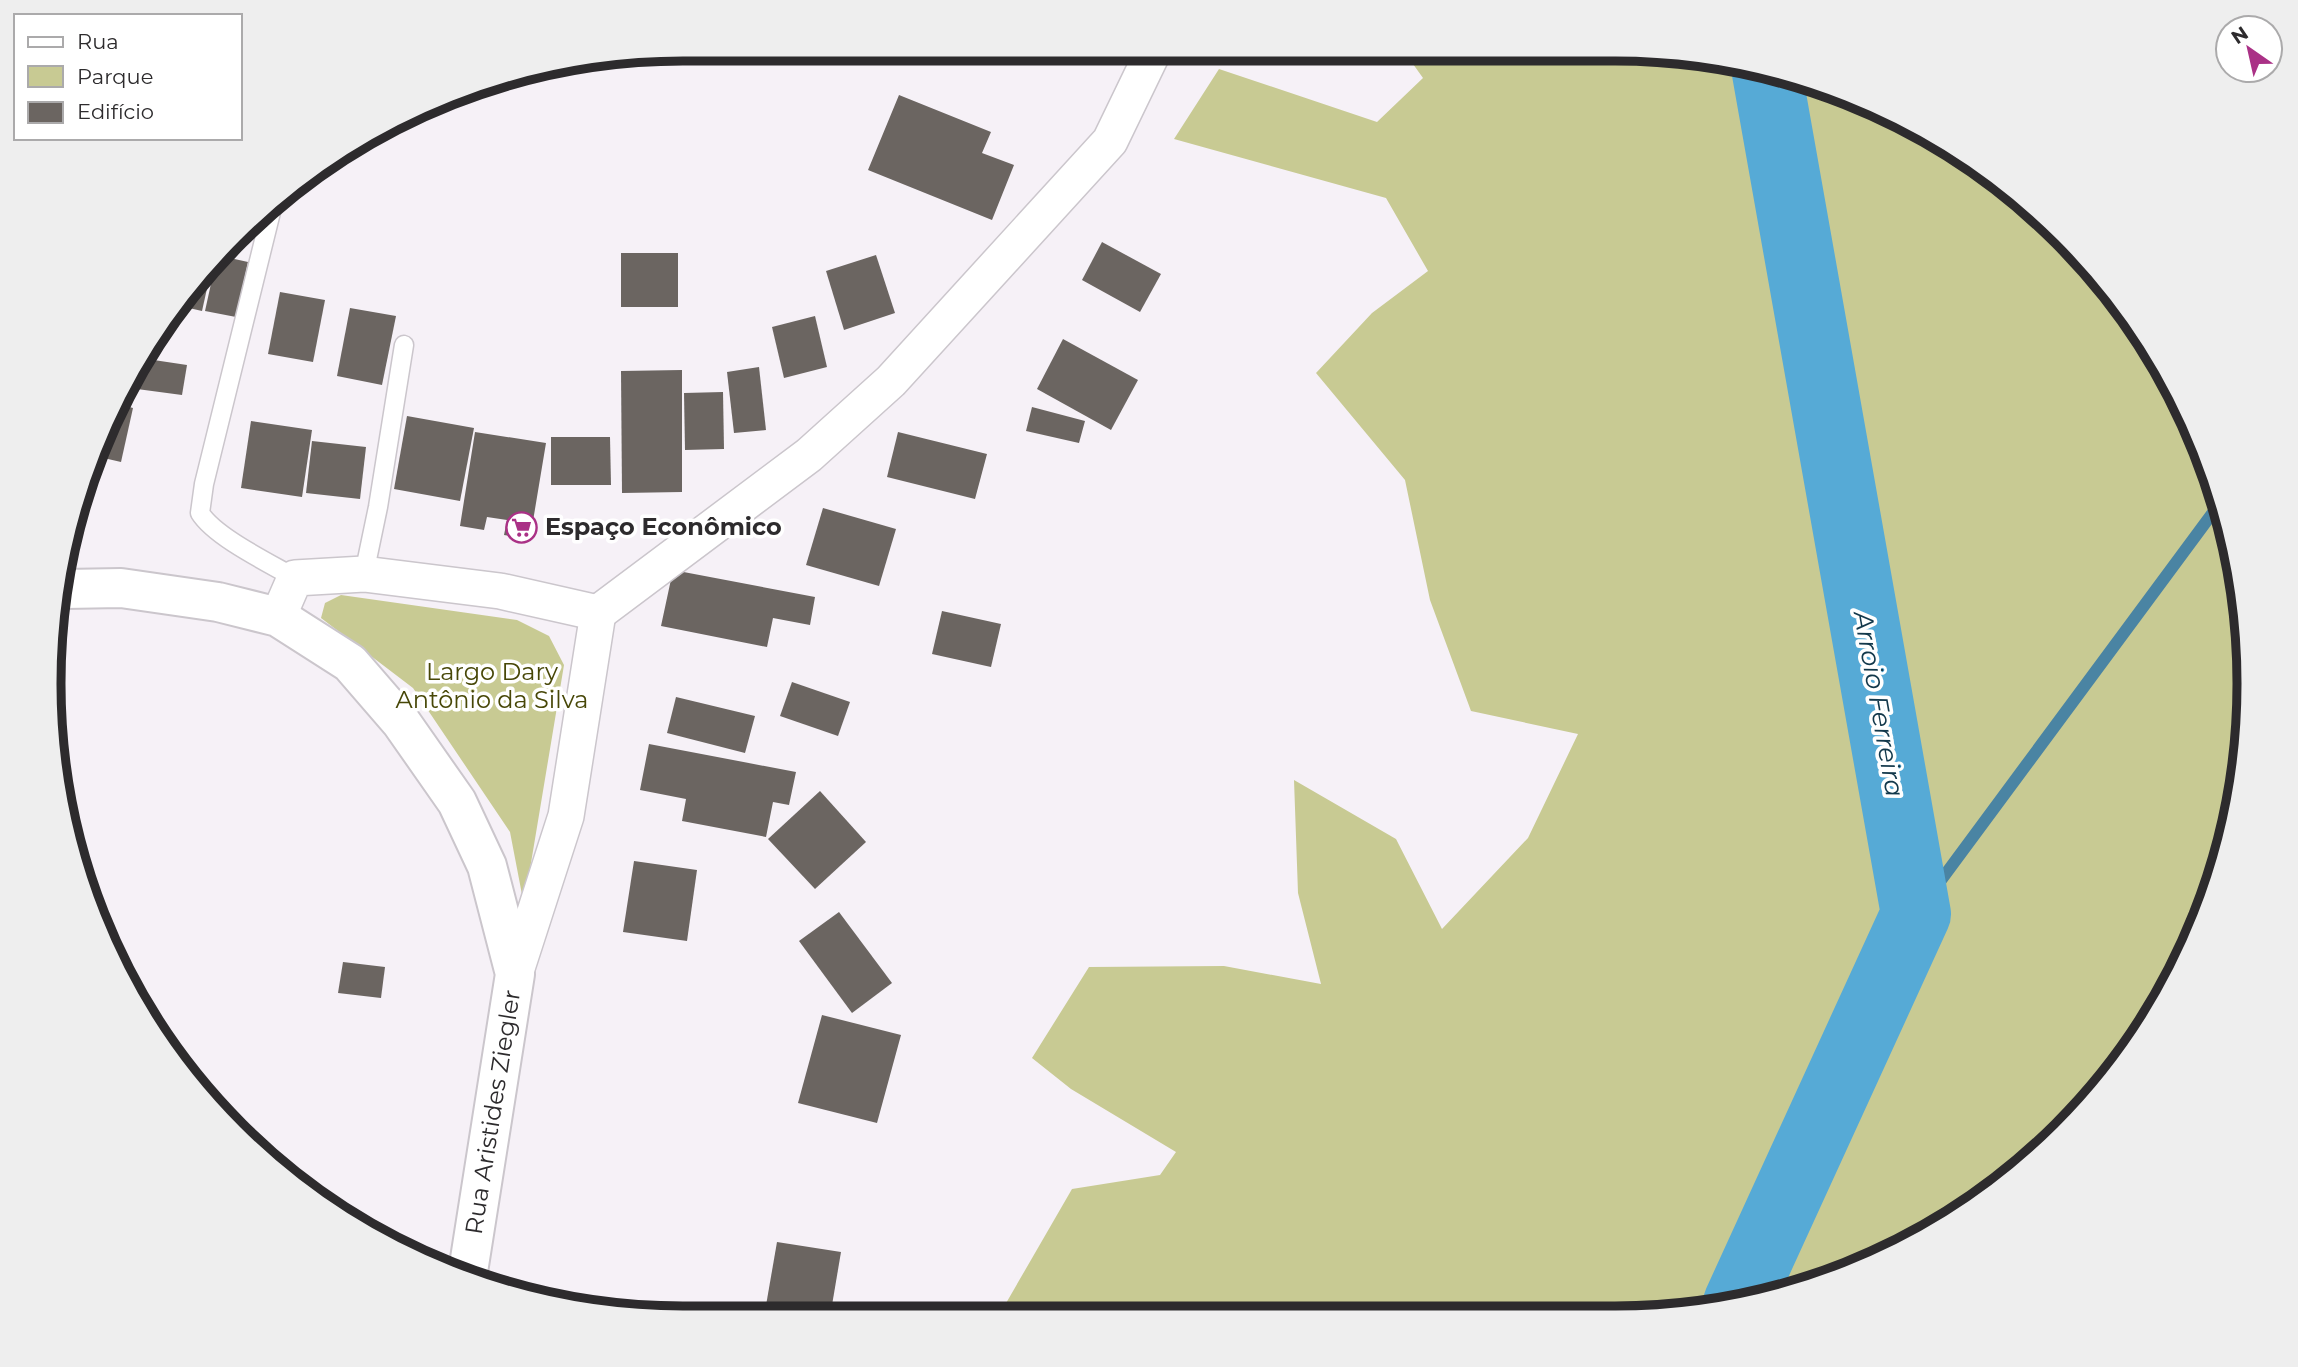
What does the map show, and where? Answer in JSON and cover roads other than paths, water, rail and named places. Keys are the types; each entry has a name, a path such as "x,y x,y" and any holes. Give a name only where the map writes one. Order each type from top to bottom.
{"main road":[{"name":"Rua Aristides Ziegler","path":"69,589 121,588 218,602 278,617 350,663 401,722 457,802 487,866 515,974 469,1267"}],"street":[{"path":"515,974 566,816 598,613 808,455 891,381 1110,141 1149,61"},
{"path":"278,617 295,578 364,575 500,591 598,613"}],"lane":[{"path":"269,220 204,484 200,513 206,523 222,534 295,578"},
{"path":"364,575 378,507 404,345"}],"waterway":[{"name":"Arroio Ferreira","path":"1743,1292 1916,914 1768,80"},
{"path":"1916,914 2213,512"}],"place":[{"name":"Espaço Econômico","path":"522,527"}],"park label":[{"name":"Largo Dary Antônio da Silva","path":"492,686"}]}
